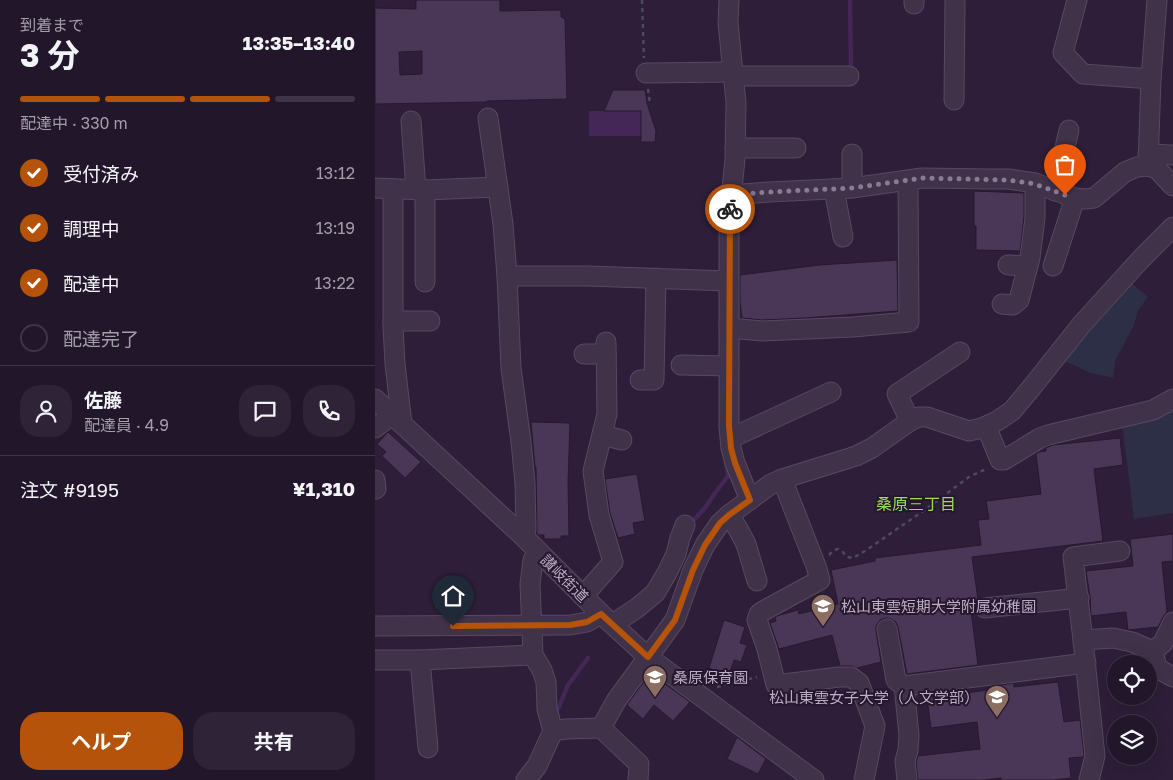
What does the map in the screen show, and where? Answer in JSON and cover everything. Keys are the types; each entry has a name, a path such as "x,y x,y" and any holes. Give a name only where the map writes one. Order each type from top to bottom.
{"street":[{"path":"729,0 729,23 736,102 735,148 729,219 729,426 731,448 735,463 750,500"},
{"path":"953,100 947,45 955,0"},
{"path":"1077,0 1063,53 1083,74 1151,79"},
{"path":"1157,0 1164,24 1151,79 1148,160 1173,186"},
{"path":"645,73 849,76"},
{"path":"488,118 503,224 511,368 525,483 526,528 533,560 529,584 533,655 542,670 546,682 547,709 553,731 537,766 526,780"},
{"path":"411,120 421,190 425,282"},
{"path":"1055,191 1069,130"},
{"path":"735,148 796,148"},
{"path":"843,237 843,189 853,154"},
{"path":"731,195 843,189 922,178 1008,180 1035,184 1075,198 1085,199 1094,198 1125,172 1148,160 1173,155"},
{"path":"729,328 762,331 853,327 909,322 908,181"},
{"path":"1002,304 1013,305 1019,300 1034,236 1035,184"},
{"path":"375,428 397,420 384,188 421,190 497,187"},
{"path":"1053,266 1075,198"},
{"path":"601,728 616,701 675,620 693,570 705,545 720,523 729,515 771,484 856,456 872,448 910,421 919,417 927,417 969,431 983,428 997,421 1011,411 1033,387 1082,324 1173,227"},
{"path":"1008,265 1028,266"},
{"path":"507,276 588,276 729,281"},
{"path":"640,380 654,380 656,278"},
{"path":"393,322 430,321"},
{"path":"583,596 613,562 599,515 593,471 607,414 606,348 584,354"},
{"path":"910,421 897,394 960,352"},
{"path":"681,366 729,366"},
{"path":"731,438 831,392"},
{"name":"讃岐街道","path":"375,399 531,544 648,657 814,780"},
{"path":"986,426 1000,460 1004,460 1040,438 1153,410 1173,399"},
{"path":"602,435 622,440"},
{"path":"782,479 820,580 759,614 758,626 767,650 776,686 839,677 851,677 859,683 875,726 864,780"},
{"path":"375,480 375,489"},
{"path":"729,515 746,544 757,581"},
{"path":"375,626 570,625 607,619 637,608 655,593 667,574 676,554 685,525"},
{"path":"1089,780 1095,756 1073,557 1120,551"},
{"path":"985,608 1079,598"},
{"path":"1153,651 1163,643 1173,622"},
{"path":"887,629 896,680 904,686 1085,663"},
{"path":"1083,640 1113,638 1132,642 1153,651"},
{"path":"1153,651 1157,668 1173,677"},
{"path":"375,660 533,655"},
{"path":"420,660 428,748"},
{"path":"904,686 909,735 909,750 905,761 907,780"},
{"path":"553,731 601,728 639,764 638,780"}],"path":[{"path":"642,0 643,59 650,104"},
{"path":"816,566 834,550 838,549 847,557 853,558 919,514 969,477 997,464 1000,460"},
{"path":"699,695 713,688 755,678 772,670"}],"shaded area":[{"path":"589,111 641,111 641,136 589,136"},
{"path":"1128,280 1148,297 1138,310 1134,325 1115,361 1113,378 1091,373 1060,359"},
{"path":"1173,405 1173,513 1134,519 1122,424"}],"building":[{"path":"416,0 500,0 500,11 561,10 561,17 565,19 567,99 375,104 375,8 416,9","holes":["422,51 422,74 400,75 399,52"]},
{"path":"613,90 645,90 656,131 655,142 641,142 641,111 604,111"},
{"path":"974,191 1024,193 1024,217 1020,251 976,250"},
{"path":"897,260 898,311 762,320 742,318 740,275 819,265"},
{"path":"531,422 570,423 569,536 561,536 561,539 544,539 544,535 537,534 536,467"},
{"path":"388,432 421,462 405,478 382,456 386,452 377,444"},
{"path":"1120,438 1123,465 1094,469 1103,541 972,557 978,600 974,611 971,611 978,665 907,674 898,627 896,622 886,618 880,620 876,626 881,662 857,668 840,666 832,635 779,649 770,623 776,621 775,617 798,610 799,614 838,604 831,570 875,561 875,558 981,545 978,520 989,519 986,501 1041,494 1036,454 1046,451 1046,448 1053,445"},
{"path":"637,474 645,521 633,523 635,534 618,538 610,513 605,479"},
{"path":"1173,534 1173,561 1162,562 1167,612 1158,627 1128,630 1126,612 1091,616 1086,571 1133,566 1130,539"},
{"path":"724,620 745,627 740,643 747,645 741,662 734,660 729,675 709,668"},
{"path":"650,673 690,702 673,721 654,705 643,719 627,705"},
{"path":"1058,682 1064,722 1080,720 1084,755 1083,757 1069,758 1071,778 1053,780 1001,780 1001,778 983,780 918,780 916,762 918,756 980,749 977,722 931,728 927,698 988,690 988,687 1014,683 1014,687"},
{"path":"737,737 766,759 758,774 727,759"}],"waterway":[{"path":"850,0 851,71"},
{"path":"689,525 705,508 728,476 726,462"},
{"path":"554,714 568,685 588,658"}],"way so far":[{"path":"730,209 731,195 852,188 922,178 1008,180 1035,184 1065,195"}],"place":[{"name":"松山東雲短期大学附属幼稚園","path":"823,627"},
{"name":"桑原保育園","path":"655,698"},
{"name":"松山東雲女子大学（人文学部）","path":"997,718"}],"district":[{"name":"桑原三丁目","path":"916,504"}],"route":[{"path":"453,626 570,625 587,622 601,614 648,657 675,620 693,570 705,545 720,523 750,500 735,463 731,448 729,426 730,209"}]}
